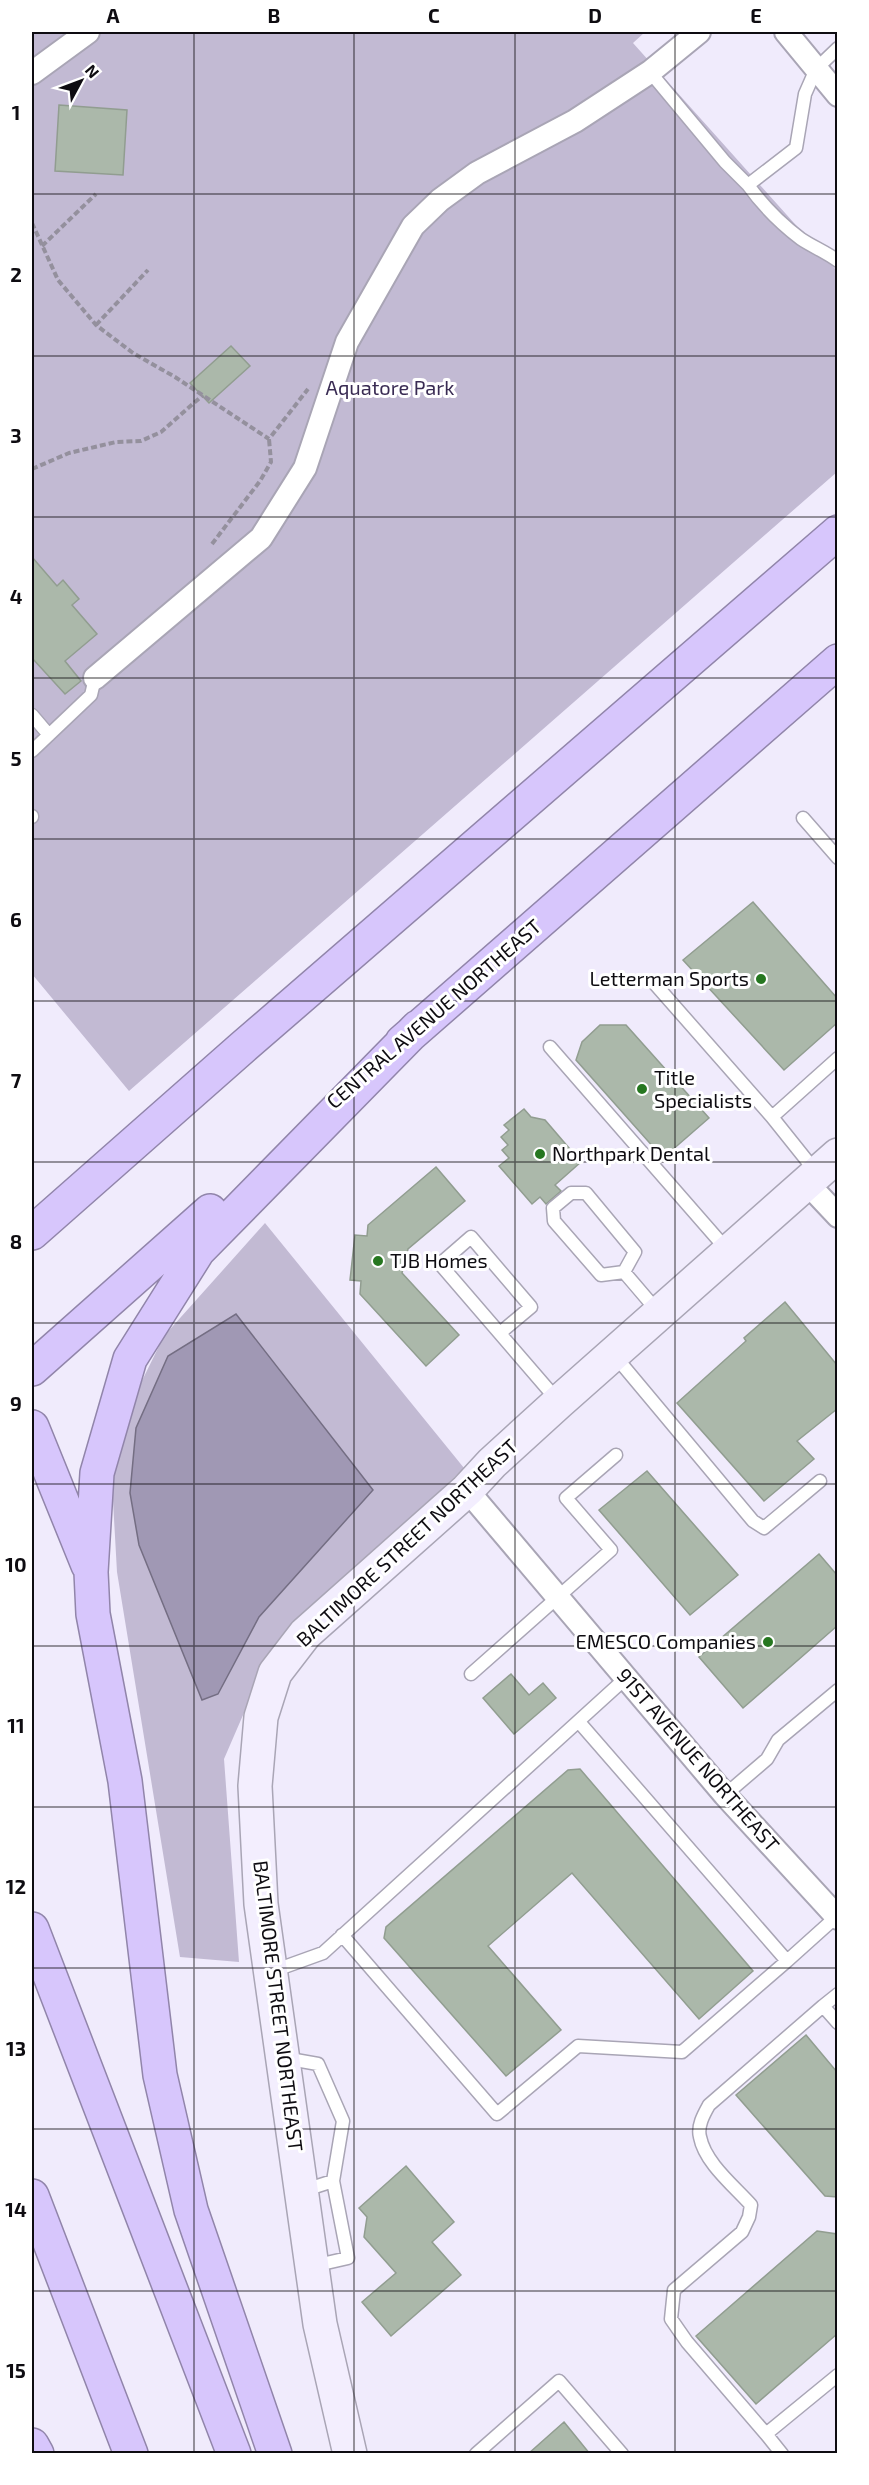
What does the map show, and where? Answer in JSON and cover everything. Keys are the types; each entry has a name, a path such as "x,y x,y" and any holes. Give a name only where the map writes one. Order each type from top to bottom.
{"highway":[{"path":"32,1233 837,532"},
{"name":"CENTRAL AVENUE NORTHEAST","path":"32,1368 837,661"},
{"path":"275,2454 191,2210 160,2074 125,1781 93,1614 91,1572 97,1473 130,1359 198,1251 418,1027"},
{"path":"32,1204 52,1196 148,1130"},
{"path":"32,1427 91,1572"},
{"path":"32,1929 234,2454"},
{"path":"32,2196 131,2454"},
{"path":"32,2445 37,2454"}],"street":[{"path":"32,73 88,32"},
{"path":"95,678 261,538 305,468 347,342 412,226 441,200 477,173 575,121 650,72 699,32"},
{"path":"786,32 837,95"},
{"path":"820,1170 837,1216"},
{"name":"BALTIMORE STREET NORTHEAST","path":"350,2454 320,2324 261,1904 255,1786 261,1718 276,1673 305,1634 467,1490 492,1463 559,1402 820,1170"},
{"name":"91ST AVENUE NORTHEAST","path":"467,1490 725,1795 837,1918"}],"lane":[{"path":"748,184 796,148 805,94 816,69 837,48"},
{"path":"650,72 725,162 748,184 766,210 803,240 837,261"},
{"path":"32,751 91,695 95,678"},
{"path":"32,715 49,735"},
{"path":"803,818 837,858"},
{"path":"655,984 820,1170"},
{"path":"550,1047 729,1252"},
{"path":"772,1117 837,1058"},
{"path":"571,1193 586,1193 635,1252 624,1272 601,1275 554,1221 553,1208 571,1193"},
{"path":"500,1333 531,1307 471,1237 440,1264 559,1402"},
{"path":"624,1272 660,1314"},
{"path":"614,1355 753,1521 764,1528 820,1481"},
{"path":"471,1674 611,1550 566,1498 616,1455"},
{"path":"271,1972 322,1953 627,1677"},
{"path":"725,1795 766,1759 778,1740 837,1690"},
{"path":"579,1722 787,1960"},
{"path":"342,1935 497,2114 578,2046 682,2052 837,1918"},
{"path":"782,2454 687,2342 671,2319 674,2290 742,2232 749,2217 751,2205 708,2157 699,2135 702,2118 709,2105 837,1994"},
{"path":"823,2006 837,2023"},
{"path":"283,2058 318,2064 343,2121 333,2181 348,2258 312,2266"},
{"path":"301,2191 333,2181"},
{"path":"766,2434 837,2375"},
{"path":"476,2454 559,2380 622,2454"}],"path":[{"path":"42,246 96,194"},
{"path":"32,223 58,280 96,325 133,353 203,395 269,439"},
{"path":"96,325 148,270"},
{"path":"212,544 260,481 271,462 269,439 308,389"},
{"path":"32,469 69,453 116,442 141,441 162,432 203,395"}],"green space":[{"name":"Aquatore Park","path":"32,32 645,32 633,43 837,271 837,472 129,1091 32,974"},
{"path":"265,1223 464,1468 269,1655 224,1759 239,1962 180,1957 117,1572 112,1483 133,1399 164,1336"}],"shaded area":[{"path":"236,1314 373,1490 259,1617 218,1694 202,1700 139,1545 130,1493 136,1428 168,1356"}],"building":[{"path":"59,105 127,110 123,175 55,171"},
{"path":"231,346 250,366 209,403 190,383"},
{"path":"32,557 57,586 63,580 79,599 72,605 97,634 65,661 81,681 65,694 32,658"},
{"name":"Letterman Sports","path":"753,902 837,998 837,1023 784,1070 683,960"},
{"name":"Title Specialists","path":"600,1025 626,1025 709,1118 663,1158 576,1060 582,1042"},
{"name":"Northpark Dental","path":"524,1109 531,1117 545,1120 581,1162 555,1185 561,1191 546,1204 540,1197 532,1204 499,1166 509,1158 502,1150 508,1145 501,1137 509,1130 504,1125"},
{"name":"TJB Homes","path":"436,1167 465,1201 408,1249 402,1273 459,1335 426,1366 360,1294 361,1281 350,1280 355,1235 367,1236 368,1225"},
{"path":"785,1302 837,1365 837,1409 797,1441 814,1459 764,1501 677,1403 746,1341 744,1338"},
{"path":"647,1471 738,1575 690,1615 599,1510"},
{"name":"EMESCO Companies","path":"819,1554 837,1575 837,1626 743,1708 699,1657"},
{"path":"511,1674 529,1695 543,1683 556,1698 514,1734 483,1698"},
{"path":"580,1769 753,1971 699,2019 572,1873 488,1946 561,2030 506,2076 384,1938 386,1927 568,1770"},
{"path":"806,2035 837,2072 837,2197 825,2196 736,2095"},
{"path":"406,2166 454,2222 432,2242 461,2275 391,2336 362,2302 396,2273 364,2237 367,2217 359,2208"},
{"path":"817,2231 837,2234 837,2334 756,2404 696,2336"},
{"path":"564,2422 590,2454 528,2454"}],"place":[{"name":"Letterman Sports","path":"761,979"},
{"name":"Title Specialists","path":"642,1089"},
{"name":"Northpark Dental","path":"540,1154"},
{"name":"TJB Homes","path":"378,1261"},
{"name":"EMESCO Companies","path":"768,1642"}]}
